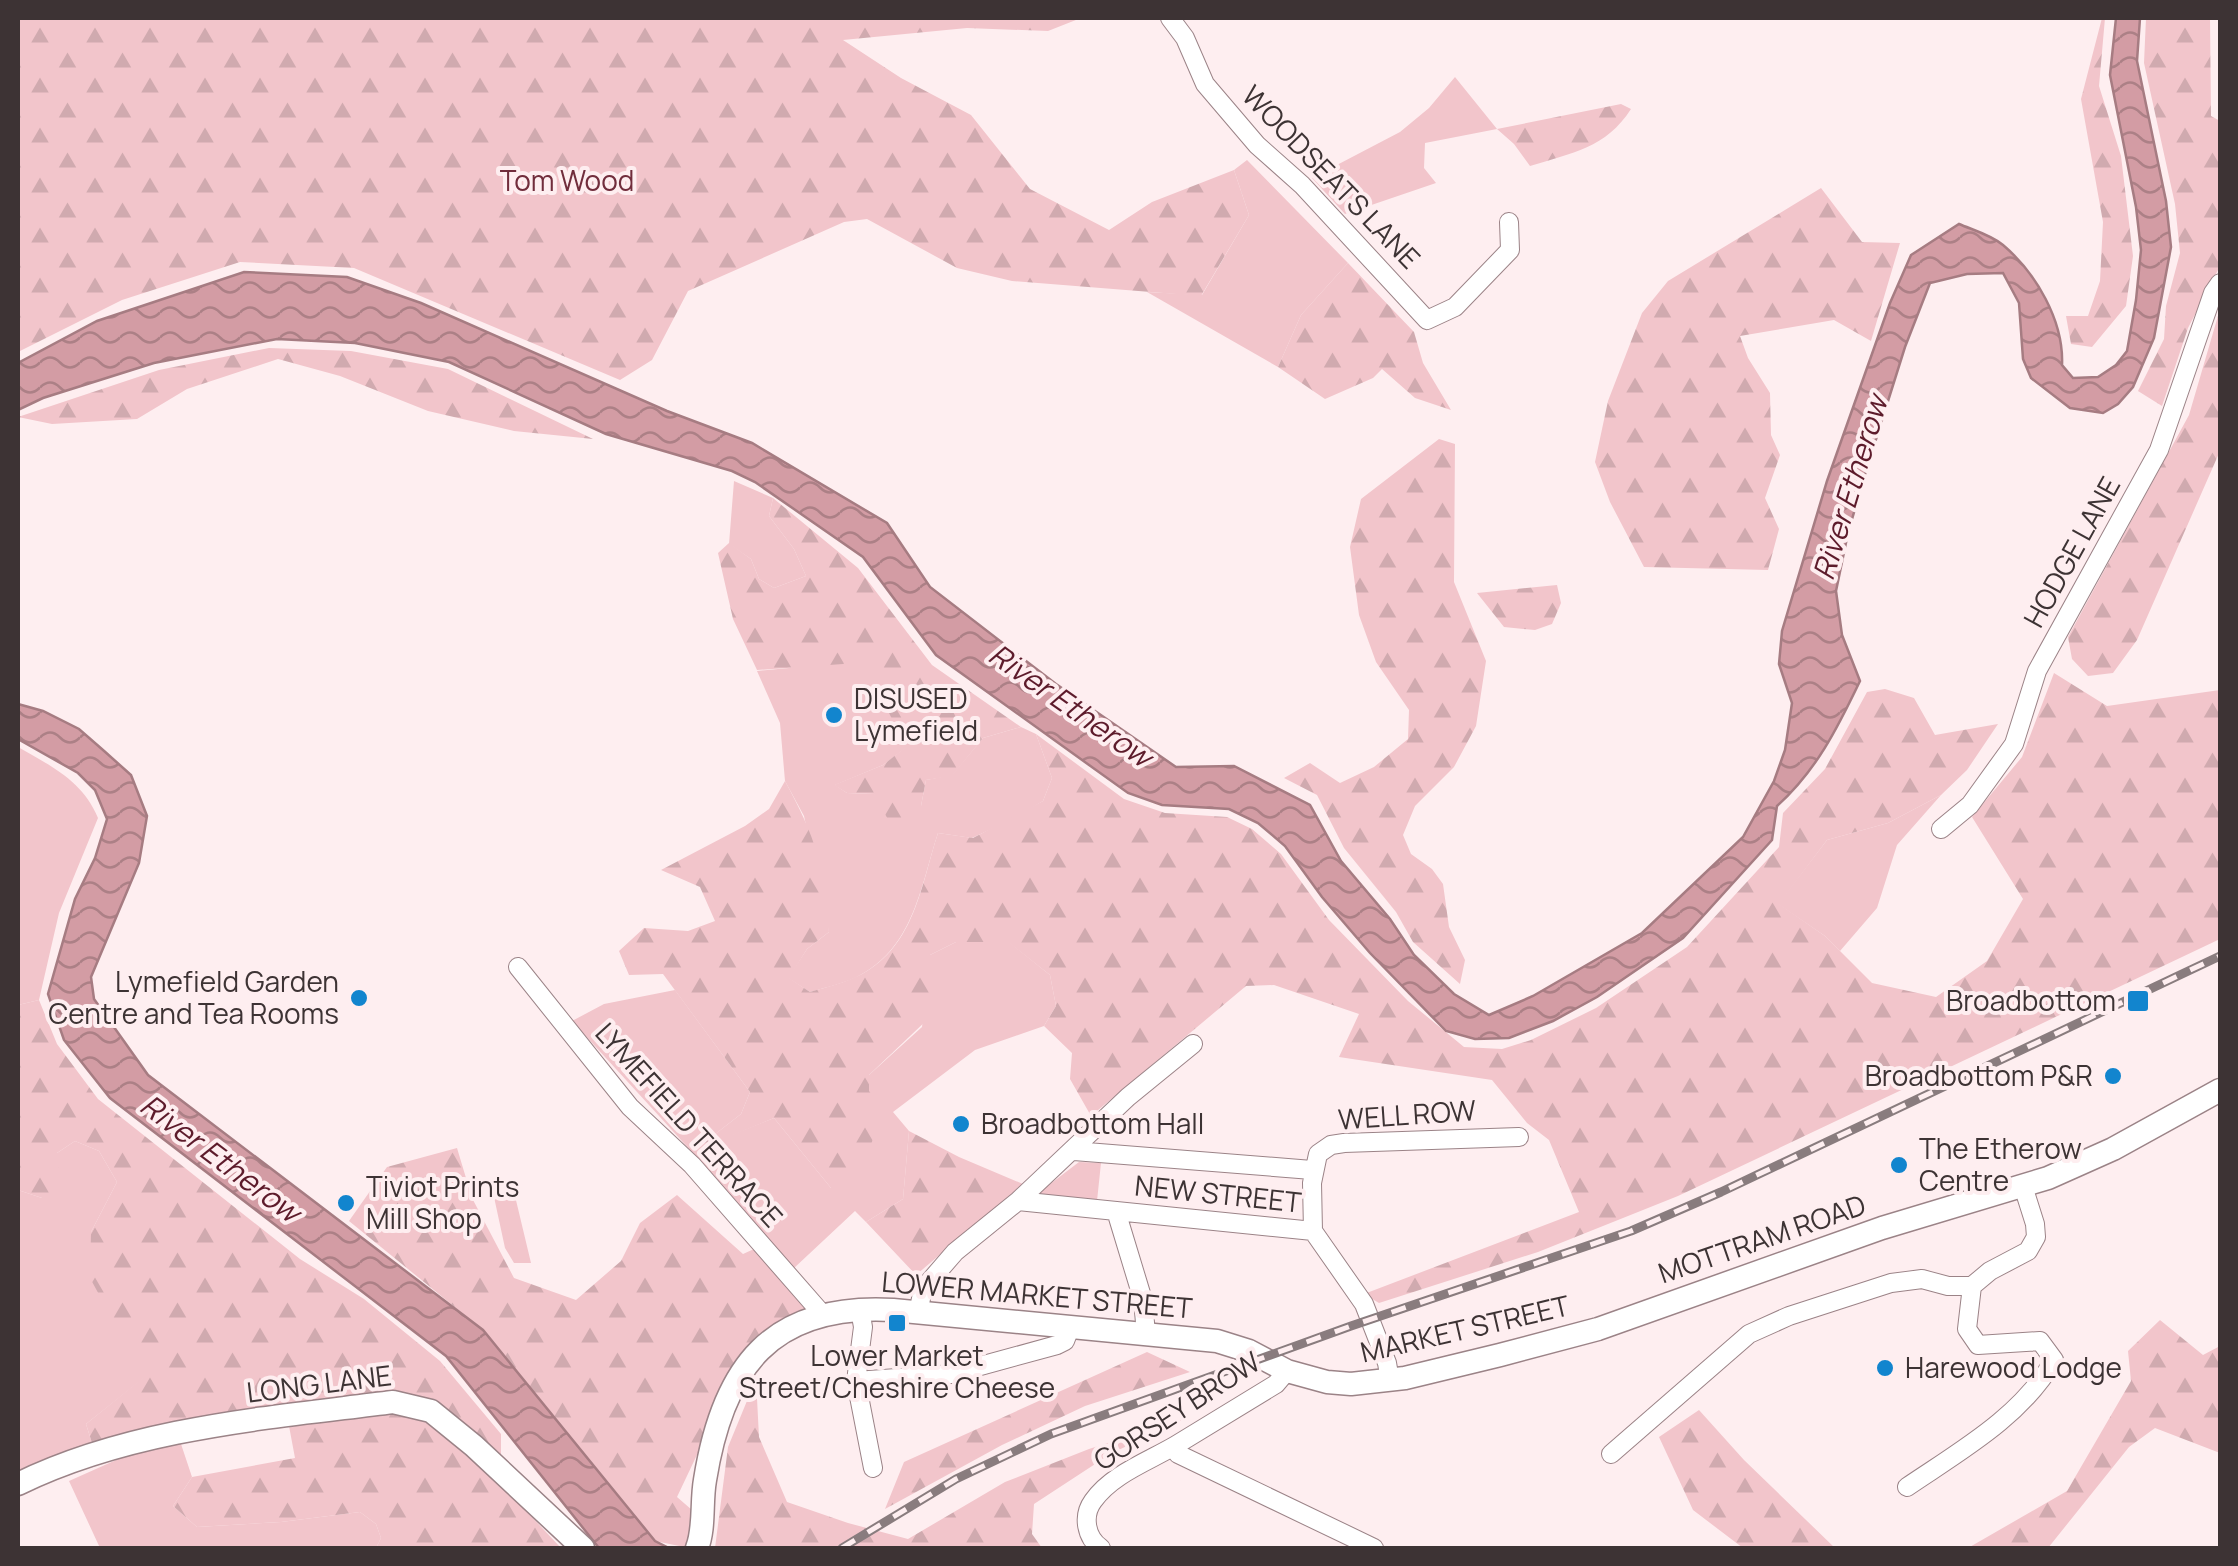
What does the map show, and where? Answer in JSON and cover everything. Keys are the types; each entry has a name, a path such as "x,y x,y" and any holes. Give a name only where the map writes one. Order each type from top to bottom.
{"street":[{"name":"WOODSEATS LANE","path":"1170,18 1185,38 1205,84 1257,145 1302,185 1427,320 1456,307 1510,250 1509,222"},
{"name":"HODGE LANE","path":"1941,828 1970,805 2014,744 2037,670 2159,450 2213,293 2220,283"},
{"name":"LYMEFIELD TERRACE","path":"518,968 630,1107 692,1166 824,1316"},
{"path":"918,1312 923,1288 955,1252 1018,1201 1128,1097 1193,1044"},
{"name":"MOTTRAM ROAD","path":"1598,1329 1882,1228 2023,1186 2113,1149 2220,1090"},
{"name":"WELL ROW","path":"1312,1170 1322,1149 1344,1143 1519,1137"},
{"path":"1074,1152 1312,1170 1314,1231 1364,1304 1390,1380"},
{"path":"1610,1454 1749,1334 1789,1316 1891,1283 1922,1279 1948,1286 1972,1286 1990,1270 2028,1251 2036,1237 2035,1224 2023,1186"},
{"name":"NEW STREET","path":"1018,1201 1314,1231"},
{"path":"1116,1211 1143,1300 1146,1334"},
{"path":"1907,1487 1992,1428 2041,1384 2054,1360 2040,1341 1978,1346 1967,1329 1972,1286"},
{"name":"LOWER MARKET STREET","path":"697,1548 716,1427 736,1378 764,1344 791,1328 824,1316 860,1310 918,1312 1146,1334 1232,1345 1287,1371"},
{"path":"860,1310 863,1327 856,1381 872,1468"},
{"path":"856,1381 951,1374 1058,1345 1065,1341 1070,1328"},
{"name":"MARKET STREET","path":"1287,1371 1327,1382 1390,1380 1598,1329"},
{"name":"GORSEY BROW","path":"1101,1548 1090,1536 1087,1524 1086,1514 1094,1499 1113,1482 1276,1384 1287,1371"},
{"name":"LONG LANE","path":"18,1484 72,1460 132,1442 393,1402 431,1411 583,1548"},
{"path":"1173,1446 1178,1454 1374,1548"}],"green space":[{"name":"Tom Wood","path":"18,18 1081,18 1048,31 967,28 843,40 901,78 971,115 1030,189 1109,230 1152,202 1234,170 1249,215 1201,296 1012,281 957,268 867,219 844,222 688,291 652,360 620,380 354,268 240,262 122,300 18,352"},
{"path":"2102,18 2099,86 2121,156 2133,256 2126,306 2092,347 2071,344 2066,316 2088,316 2100,281 2103,222 2081,99"},
{"path":"2146,18 2210,18 2211,116 2220,121 2220,266 2188,328 2162,406 2138,391 2164,339 2166,306 2180,253 2175,204 2144,63"},
{"path":"1455,77 1497,129 1425,143 1424,168 1436,183 1345,214 1312,178 1400,132 1429,108"},
{"path":"1621,104 1631,109 1611,133 1574,153 1530,166 1497,129"},
{"path":"1247,160 1348,263 1301,315 1278,367 1147,292 1202,295 1249,215 1234,170"},
{"path":"1821,188 1862,242 1900,243 1871,341 1834,320 1740,336 1748,358 1770,393 1771,435 1780,455 1765,498 1779,529 1768,570 1644,567 1610,502 1595,462 1608,401 1642,313 1668,281"},
{"path":"1348,263 1414,332 1423,363 1451,410 1415,398 1382,369 1373,378 1325,399 1278,367 1301,315"},
{"path":"2220,309 2220,451 2137,640 2113,673 2088,676 2072,659 2068,637 2189,415"},
{"path":"269,348 351,351 448,369 593,439 514,431 428,411 340,376 278,359 187,389 137,419 52,424 18,417 159,370"},
{"path":"1439,439 1455,444 1454,582 1486,661 1476,726 1454,767 1415,806 1403,835 1411,854 1432,869 1443,884 1449,927 1465,960 1460,984 1413,942 1396,912 1344,848 1317,795 1284,778 1310,763 1340,783 1374,767 1408,739 1409,710 1376,662 1359,615 1350,547 1361,499"},
{"path":"734,481 773,498 769,516 794,549 806,576 774,588 759,579 751,559 729,544"},
{"path":"773,498 858,568 932,665 1021,727 983,738 952,776 926,780 921,806 911,827 896,834 874,794 847,793 834,785 883,765 906,747 861,657 843,664 757,670 733,619 718,553 729,543 751,559 759,579 774,588 806,576 794,549 769,516"},
{"path":"1557,585 1561,603 1552,624 1535,630 1504,627 1477,593"},
{"path":"855,641 907,747 883,765 835,785 847,793 874,794 921,806 926,780 952,775 983,738 1021,727 1036,734 1052,778 1043,801 1013,819 972,838 938,833 913,912 893,947 856,977 810,992 788,978 807,949 829,932 804,816 785,781 780,723 757,671 789,668"},
{"path":"2054,673 2107,706 2220,690 2220,939 1678,1196 1538,1252 1379,1303 1364,1294 1579,1212 1549,1140 1527,1123 1492,1080 1339,1057 1359,1014 1274,985 1246,986 1091,1116 1070,1079 1072,1053 1044,1026 1056,1006 1050,975 1008,942 956,942 930,955 948,1000 869,1075 869,1091 883,1110 866,1159 847,1189 831,1188 774,1118 692,1152 741,1114 750,1092 663,974 629,975 619,951 644,928 688,931 715,921 700,887 661,870 769,809 785,781 817,854 829,932 807,949 789,978 810,992 862,974 880,962 905,930 938,833 973,838 1043,801 1052,778 1036,734 1124,799 1165,813 1227,817 1252,829 1281,854 1329,920 1408,1001 1464,1047 1502,1049 1531,1040 1596,1008 1687,947 1779,847 1783,813 1825,769 1867,692 1885,689 1914,698 1935,735 1998,724 1967,770 1941,795 1888,823 1827,840 1779,904 1825,936 1872,983 1936,997 1987,961 2023,899 1972,817 2022,757"},
{"path":"18,747 75,784 98,818 59,913 39,1000 18,1005"},
{"path":"1941,795 1897,845 1877,908 1840,951 1778,904 1827,840 1888,823"},
{"path":"956,942 1009,942 1050,975 1056,1006 1044,1026 975,1050 893,1112 909,1131 903,1199 866,1222 855,1211 793,1269 572,1021 604,1004 675,990 750,1092 741,1114 696,1149 774,1118 831,1188 869,1091 869,1075 922,1027 930,955"},
{"path":"39,1000 57,1044 98,1099 300,1259 364,1299 440,1361 501,1434 501,1484 561,1548 376,1548 381,1538 376,1524 360,1512 197,1527 173,1506 192,1477 295,1458 286,1410 92,1443 86,1424 144,1377 90,1278 91,1232 117,1182 99,1151 75,1141 57,1153 63,1201 18,1190 18,1005"},
{"path":"909,1131 1023,1184 916,1275 866,1222 903,1199"},
{"path":"75,1141 99,1151 117,1182 91,1232 145,1377 86,1424 92,1443 18,1473 18,1190 42,1198 57,1153"},
{"path":"457,1148 472,1198 514,1278 576,1300 621,1261 640,1223 677,1195 743,1254 754,1249 807,1309 754,1339 736,1359 722,1384 704,1440 677,1497 692,1510 689,1548 655,1541 483,1330 349,1221 387,1167"},
{"path":"1079,1162 1101,1163 1097,1201 1041,1196 1041,1191"},
{"path":"515,1196 531,1263 514,1263 505,1248 494,1197"},
{"path":"2160,1320 2203,1355 2220,1346 2220,1453 2155,1428 2129,1447 2048,1548 1968,1548 2067,1491 2131,1381 2128,1351"},
{"path":"1147,1352 1190,1372 1085,1406 1002,1445 885,1509 904,1462"},
{"path":"756,1379 759,1437 787,1502 908,1539 1005,1482 1089,1449 1189,1417 1112,1453 1034,1504 1032,1534 1042,1548 715,1548 728,1447"},
{"path":"1699,1410 1744,1460 1835,1548 1743,1548 1693,1510 1659,1437"},
{"path":"181,1444 192,1477 173,1506 197,1527 360,1512 376,1524 381,1538 376,1548 100,1548 69,1481 134,1452"}],"water":[{"name":"River Etherow","path":"2116,18 2140,18 2137,61 2166,201 2171,247 2154,338 2133,387 2118,404 2103,413 2070,408 2031,378 2023,359 2019,303 2003,273 1967,274 1930,283 1905,347 1848,533 1836,591 1842,635 1860,681 1834,732 1814,764 1777,806 1772,840 1683,938 1597,997 1553,1021 1509,1038 1475,1039 1446,1031 1370,953 1285,846 1258,823 1229,809 1162,805 1128,793 936,655 863,557 755,482 732,471 606,434 449,362 355,343 277,339 154,363 43,398 18,410 18,363 97,321 244,272 347,277 421,303 667,411 752,443 887,523 930,587 1056,684 1176,767 1234,766 1310,805 1341,861 1390,919 1414,955 1454,994 1489,1015 1533,996 1642,933 1743,837 1774,781 1785,750 1792,703 1779,664 1782,631 1827,481 1911,255 1959,224 1987,236 2015,256 2037,284 2053,315 2062,365 2073,378 2098,377 2116,365 2127,351 2141,250 2110,75"},
{"name":"River Etherow","path":"18,704 43,711 79,729 131,775 147,816 139,863 91,977 94,999 148,1075 483,1330 655,1541 669,1548 599,1548 446,1356 110,1098 64,1040 48,994 75,899 95,858 107,819 95,790 78,773 18,739"}],"railway":[{"path":"842,1548 956,1479 1051,1434 1631,1231 2220,956"}],"place":[{"name":"DISUSED Lymefield","path":"834,715"},
{"name":"Lymefield Garden Centre and Tea Rooms","path":"359,998"},
{"name":"Broadbottom","path":"2138,1001"},
{"name":"Broadbottom P&R","path":"2113,1076"},
{"name":"Broadbottom Hall","path":"961,1124"},
{"name":"The Etherow Centre","path":"1899,1165"},
{"name":"Tiviot Prints Mill Shop","path":"346,1203"},
{"name":"Lower Market Street/Cheshire Cheese","path":"897,1323"},
{"name":"Harewood Lodge","path":"1885,1368"}]}
